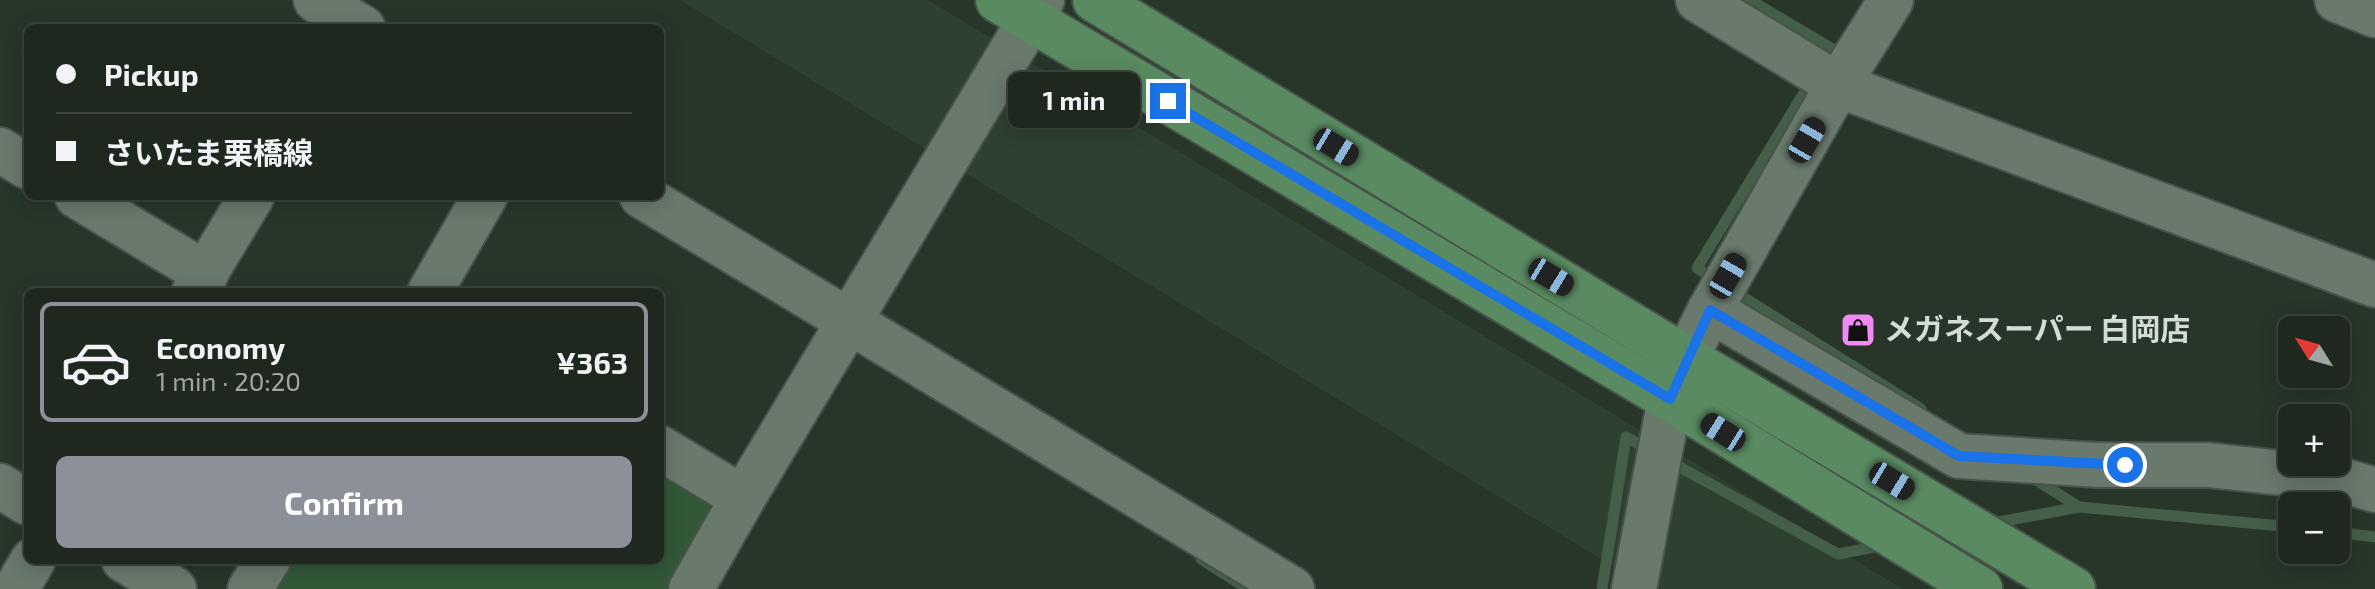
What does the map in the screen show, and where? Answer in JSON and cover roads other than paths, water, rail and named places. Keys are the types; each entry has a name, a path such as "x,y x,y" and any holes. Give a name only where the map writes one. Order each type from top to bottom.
{"main road":[{"path":"1095,0 2073,589"},
{"path":"1023,7 1980,589"}],"street":[{"path":"316,0 360,20"},
{"path":"1698,0 1838,85 2375,285"},
{"path":"1634,589 1670,399 1686,358 1838,85 1891,0"},
{"path":"2337,0 2375,15"},
{"path":"706,583 743,498 848,321 1023,7"},
{"path":"0,150 24,165"},
{"path":"83,200 200,283 250,200"},
{"path":"432,288 483,200"},
{"path":"649,200 1292,589"},
{"path":"1710,310 1959,456 2097,465 2208,465 2338,479 2375,490"},
{"path":"664,450 743,498"},
{"path":"0,486 24,501"},
{"path":"16,589 31,564"},
{"path":"131,564 174,589"},
{"path":"250,589 266,564"}],"waterway":[{"path":"1750,0 1831,48 1822,63"},
{"path":"1718,281 1697,268 1813,78"},
{"path":"1732,290 1921,409"},
{"path":"1602,589 1626,437 1652,452"},
{"path":"1667,460 1838,554 1885,545"},
{"path":"2031,477 2079,507"},
{"path":"1988,524 2079,507 2278,526"},
{"path":"2350,534 2375,537"},
{"path":"1201,559 1248,589"}],"place":[{"name":"メガネスーパー 白岡店","path":"1858,330"}]}
